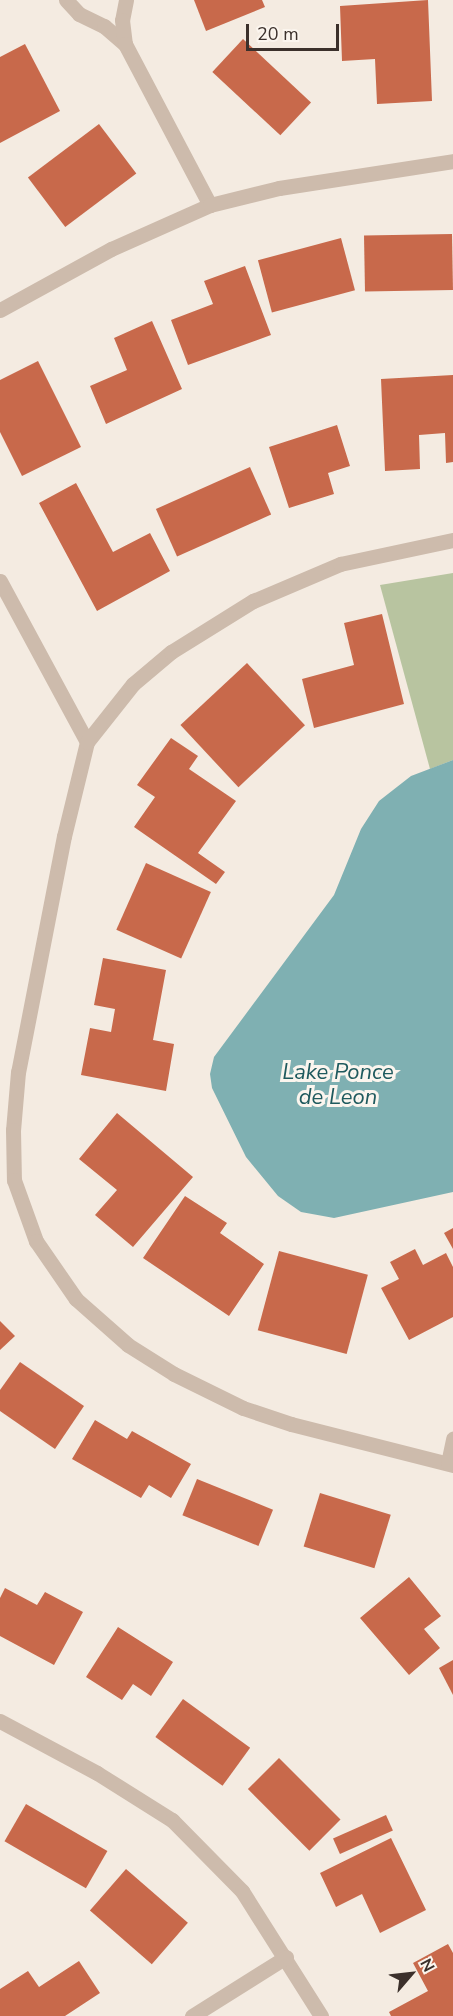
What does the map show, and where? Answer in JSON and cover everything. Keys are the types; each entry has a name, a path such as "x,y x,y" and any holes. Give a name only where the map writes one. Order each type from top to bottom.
{"street":[{"path":"66,0 78,14 104,26 125,44"},
{"path":"126,0 122,20 125,44 210,205"},
{"path":"0,310 111,249 210,205 279,188 453,161"},
{"path":"453,540 340,564 253,601 189,640 148,671 87,742 64,836 18,1072 7,1182 54,1271 76,1299 137,1350 174,1374 243,1408 291,1424 451,1464 453,1439"},
{"path":"0,581 87,742"},
{"path":"0,1721 97,1773 172,1820 242,1891 321,2016"},
{"path":"192,2016 286,1958"}],"green space":[{"path":"453,573 453,760 430,769 380,585"}],"water":[{"name":"Lake Ponce de Leon","path":"453,760 453,1192 334,1218 301,1212 278,1196 246,1157 212,1088 210,1074 214,1057 334,895 361,829 379,801 411,776"}],"building":[{"path":"194,0 262,0 265,7 206,31"},
{"path":"428,0 432,101 377,104 375,59 342,61 340,6"},
{"path":"243,39 311,102 280,135 212,72"},
{"path":"25,44 60,111 0,143 0,57"},
{"path":"99,124 136,174 65,227 28,178"},
{"path":"452,234 453,290 365,292 364,236"},
{"path":"341,238 355,290 272,312 258,260"},
{"path":"245,266 271,335 188,365 171,320 213,304 204,281"},
{"path":"152,321 182,389 106,424 90,386 127,370 114,338"},
{"path":"38,361 81,447 22,476 0,432 0,380"},
{"path":"453,375 453,462 446,463 445,433 419,435 420,469 385,471 381,379"},
{"path":"337,425 350,466 328,473 334,494 289,508 269,447"},
{"path":"250,467 271,515 177,556 156,509"},
{"path":"76,483 113,552 150,533 170,571 97,611 39,503"},
{"path":"382,614 404,704 314,728 302,679 354,665 344,623"},
{"path":"247,663 305,725 238,787 180,725"},
{"path":"171,738 198,756 189,769 236,801 198,853 225,872 216,884 134,827 155,797 137,785"},
{"path":"146,863 211,892 181,959 116,930"},
{"path":"103,958 166,970 153,1040 174,1044 166,1091 81,1075 90,1028 111,1032 115,1009 94,1005"},
{"path":"117,1113 193,1177 133,1247 95,1215 117,1190 79,1159"},
{"path":"185,1196 227,1223 220,1233 264,1264 229,1316 143,1258"},
{"path":"453,1228 453,1249 444,1233"},
{"path":"415,1249 423,1265 446,1253 453,1267 453,1317 409,1340 381,1288 399,1279 390,1262"},
{"path":"279,1251 368,1275 347,1354 258,1330"},
{"path":"0,1321 15,1336 0,1350"},
{"path":"20,1362 84,1406 55,1449 0,1411 0,1390"},
{"path":"95,1420 127,1439 132,1431 191,1464 171,1498 149,1485 141,1498 72,1459"},
{"path":"197,1479 273,1510 258,1546 182,1515"},
{"path":"320,1493 391,1515 374,1568 304,1547"},
{"path":"409,1577 441,1616 424,1629 440,1648 409,1675 360,1618"},
{"path":"5,1588 37,1605 45,1592 83,1612 54,1665 0,1636 0,1598"},
{"path":"118,1627 173,1662 151,1696 133,1684 122,1700 86,1677"},
{"path":"453,1660 453,1695 439,1668"},
{"path":"183,1699 250,1748 223,1786 155,1737"},
{"path":"279,1758 341,1820 309,1851 248,1789"},
{"path":"26,1804 107,1851 86,1888 4,1841"},
{"path":"386,1815 393,1831 340,1854 333,1839"},
{"path":"391,1838 426,1910 380,1933 362,1894 336,1907 320,1873"},
{"path":"126,1869 188,1923 152,1964 90,1911"},
{"path":"448,1944 453,1953 453,2016 391,2016 389,2012 428,1991 413,1963"},
{"path":"79,1961 100,1993 65,2016 0,2016 0,1989 28,1971 39,1987"}]}
